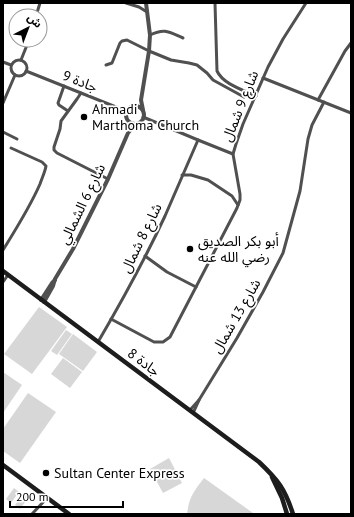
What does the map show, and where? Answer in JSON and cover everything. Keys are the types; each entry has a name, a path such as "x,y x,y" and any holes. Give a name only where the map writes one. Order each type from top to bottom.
{"main road":[{"name":"جادة 8","path":"3,271 259,462 277,480 285,492 293,514"},
{"path":"3,465 69,514"},
{"name":"جادة 8","path":"270,472 282,498 287,514"}],"street":[{"path":"126,3 139,7 147,12"},
{"path":"143,92 134,106 128,108 126,111 127,120 129,122 135,124 140,122 144,114 141,103 143,92 149,51 150,35 146,3"},
{"path":"215,3 216,71 223,81 256,96"},
{"name":"شارع 9 شمال","path":"111,320 154,342 162,342 170,337 238,205 240,194 234,154 243,124 268,67 283,39 306,3"},
{"path":"150,35 162,31 183,38"},
{"path":"106,65 112,63 120,43 127,40 171,60 196,65 207,73 213,80 244,97"},
{"path":"318,100 351,43"},
{"path":"21,60 26,48"},
{"path":"11,65 14,61 21,60 26,64 26,71 21,75 16,75"},
{"path":"3,62 11,65"},
{"path":"11,65 11,70 16,75"},
{"name":"جادة 9","path":"26,71 126,111"},
{"path":"3,103 16,75"},
{"path":"263,78 351,113"},
{"path":"64,86 58,103 68,111"},
{"path":"81,93 61,121 54,150 57,153 108,179"},
{"name":"شارع 13 شمال","path":"192,411 198,404 237,338 283,253 300,191 308,139 312,125 324,102"},
{"path":"134,106 143,110"},
{"path":"143,117 234,154"},
{"name":"شارع 6 الشمالي","path":"126,136 127,120"},
{"name":"شارع 6 الشمالي","path":"43,301 54,284 108,179 126,136 135,124"},
{"path":"3,132 18,139"},
{"name":"شارع 8 شمال","path":"98,342 165,216 198,140"},
{"path":"3,250 35,194 46,166 42,162 11,148"},
{"path":"182,175 191,175 208,180 232,196 238,205"},
{"path":"145,256 167,272 196,287"},
{"path":"3,282 8,275"},
{"path":"32,514 47,498"}],"shaded area":[{"path":"39,307 67,327 32,374 4,354"},
{"path":"66,330 72,334 57,355 51,351"},
{"path":"73,334 97,352 83,371 59,354"},
{"path":"63,358 82,372 70,388 51,374"},
{"path":"3,372 22,385 3,413"},
{"path":"28,393 56,412 20,463 3,451 3,429"},
{"path":"169,458 182,483 163,493 150,469"},
{"path":"204,478 253,513 187,514 192,494"},
{"path":"14,488 19,492 11,503 6,499"},
{"path":"23,494 28,498 20,509 15,505"}],"place":[{"name":"Ahmadi Marthoma Church","path":"84,117"},
{"name":"أبو بكر الصديق رضي الله عنه","path":"190,249"},
{"name":"Sultan Center Express","path":"46,473"}]}
